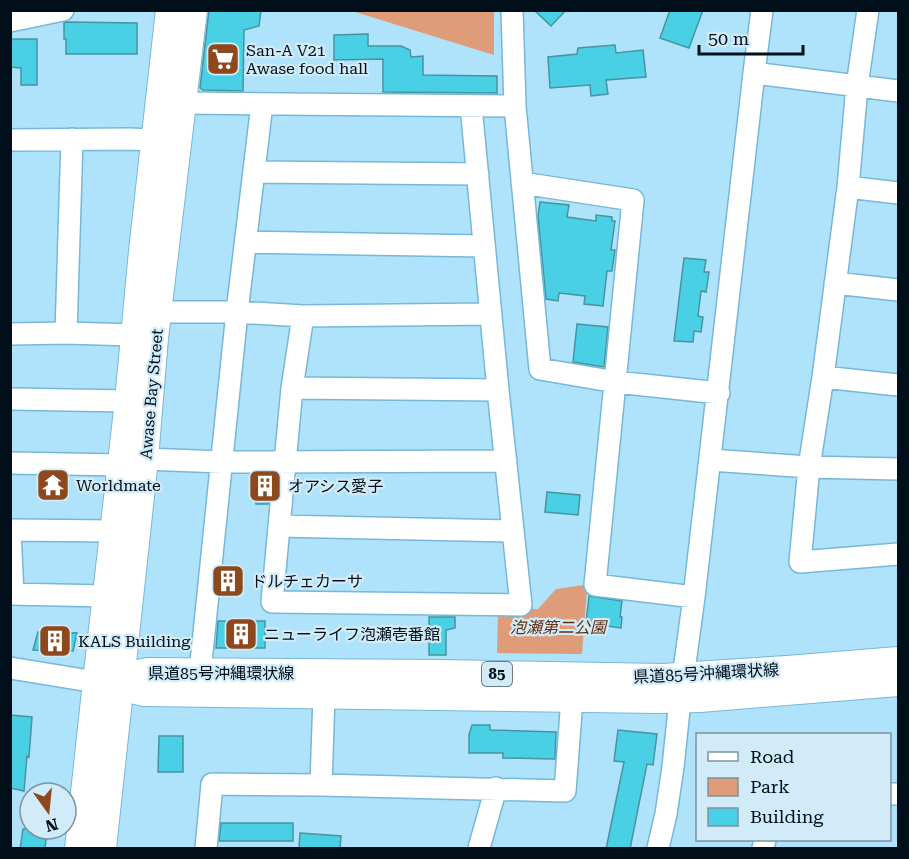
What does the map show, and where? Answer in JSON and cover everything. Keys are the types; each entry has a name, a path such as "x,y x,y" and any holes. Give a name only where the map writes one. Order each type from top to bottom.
{"main road":[{"name":"Awase Bay Street","path":"78,849 169,10"},
{"name":"Awase Bay Street","path":"103,849 145,459 154,349 194,10"},
{"name":"県道85号沖縄環状線","path":"122,682 145,693 572,699 682,688 898,660"},
{"name":"県道85号沖縄環状線","path":"96,682 122,682 148,671 682,688 898,683"}],"street":[{"path":"10,21 63,10"},
{"path":"512,10 515,106 540,369 616,382 719,393"},
{"path":"658,849 666,814 694,597 762,10"},
{"path":"868,10 857,86 848,187 824,377 809,467 800,562 898,554"},
{"path":"754,73 898,91"},
{"path":"183,103 515,106"},
{"path":"200,672 237,312 262,104"},
{"path":"303,316 284,461 272,602 520,605 471,106"},
{"path":"10,140 154,140"},
{"path":"66,333 72,140"},
{"path":"254,172 478,174"},
{"path":"522,183 633,200 595,585 694,597"},
{"path":"848,187 898,193"},
{"path":"246,242 484,246"},
{"path":"835,283 898,290"},
{"path":"159,312 237,312 303,316 491,314"},
{"path":"10,334 133,335"},
{"path":"824,377 898,385"},
{"path":"292,388 498,390"},
{"path":"10,399 128,400"},
{"path":"145,459 222,462 506,461"},
{"path":"710,460 809,467 898,469"},
{"path":"10,464 120,465"},
{"path":"279,526 513,531"},
{"path":"106,596 12,594 10,531 113,531"},
{"path":"10,669 96,682"},
{"path":"321,785 324,695"},
{"path":"206,849 213,784 565,791 572,699"},
{"path":"479,849 496,788"}],"green space":[{"path":"352,11 494,11 494,55"},
{"name":"泡瀬第二公園","path":"584,585 587,589 582,654 497,653 498,609 538,609 556,589"}],"building":[{"name":"San-A V21 Awase food hall","path":"209,10 261,10 259,26 244,30 243,91 200,88"},
{"path":"534,10 566,10 551,26"},
{"path":"670,10 703,10 689,48 660,38"},
{"path":"64,23 137,23 137,54 66,54"},
{"path":"368,34 368,46 401,46 410,50 411,57 423,56 423,75 497,76 497,93 383,92 383,59 334,60 334,35"},
{"path":"10,39 37,39 37,85 21,85 21,68 10,67"},
{"path":"615,45 616,53 643,50 646,77 606,80 608,94 591,96 590,85 550,88 548,57 577,54 578,48"},
{"path":"540,202 569,205 567,217 596,221 596,215 612,217 612,221 615,221 611,250 615,250 612,271 607,271 603,306 584,304 585,296 559,293 558,301 546,299 538,216"},
{"path":"684,258 706,260 704,272 709,272 706,292 701,291 698,316 703,317 701,332 694,331 693,342 674,341"},
{"path":"577,324 608,327 604,367 573,362"},
{"path":"257,475 271,475 268,504 256,504"},
{"path":"547,492 580,495 578,515 545,512"},
{"name":"ドルチェカーサ","path":"223,570 240,571 237,593 221,591"},
{"path":"589,596 622,601 621,628 586,623"},
{"path":"429,617 455,617 455,628 446,630 446,655 429,655"},
{"name":"ニューライフ泡瀬壱番館","path":"218,621 265,621 265,648 216,648"},
{"name":"KALS Building","path":"38,632 77,633 73,651 33,650"},
{"path":"10,715 32,717 25,781 18,781 18,790 10,788"},
{"path":"472,725 490,725 490,730 556,732 555,759 503,758 503,753 469,753 469,735"},
{"path":"618,730 657,734 653,765 647,764 630,849 606,849 624,762 614,761"},
{"path":"159,736 183,736 183,772 158,772"},
{"path":"221,823 293,823 293,841 219,841"},
{"path":"300,833 341,836 340,849 299,849"},
{"path":"21,841 46,841 45,849 20,849"}],"place":[{"name":"San-A V21 Awase food hall","path":"223,59"},
{"name":"Worldmate","path":"53,485"},
{"name":"オアシス愛子","path":"265,486"},
{"name":"ドルチェカーサ","path":"228,581"},
{"name":"ニューライフ泡瀬壱番館","path":"241,634"},
{"name":"KALS Building","path":"55,641"}]}
